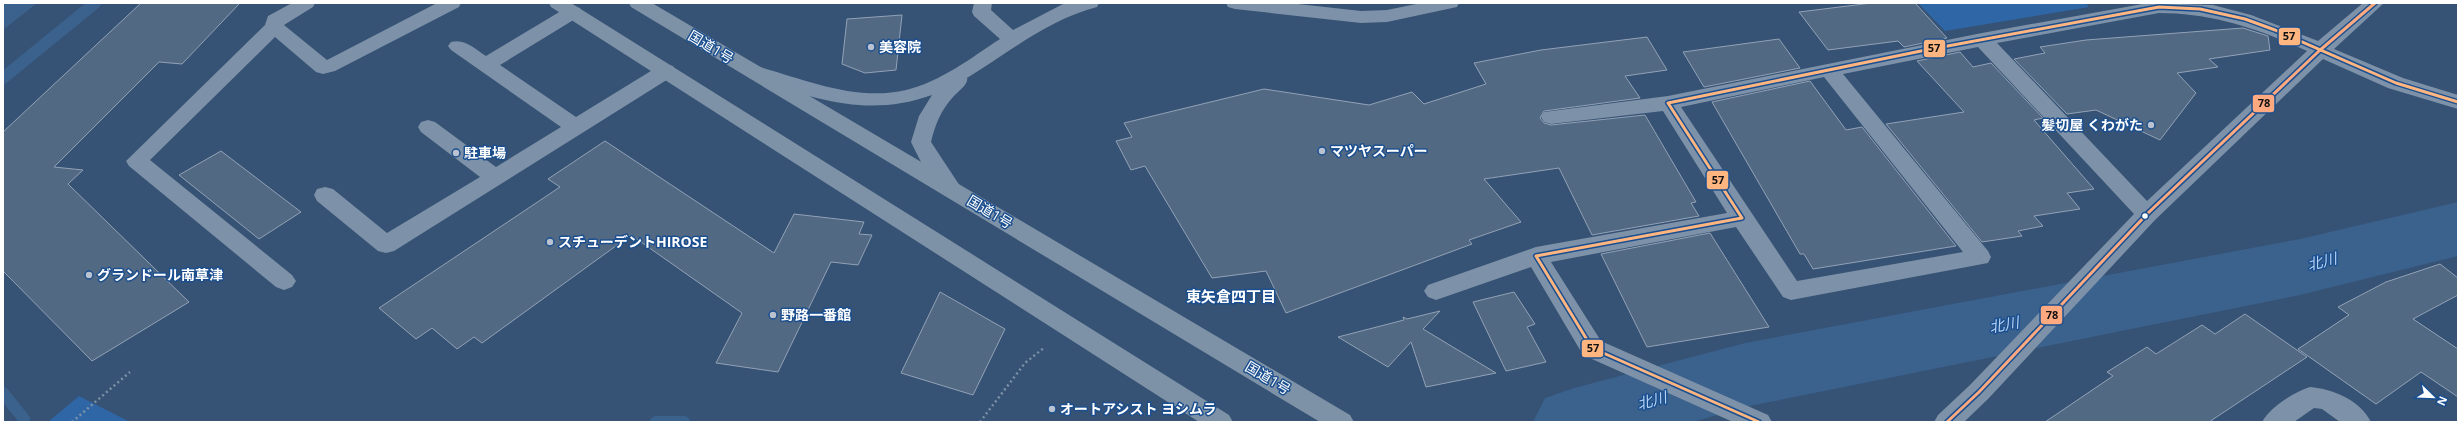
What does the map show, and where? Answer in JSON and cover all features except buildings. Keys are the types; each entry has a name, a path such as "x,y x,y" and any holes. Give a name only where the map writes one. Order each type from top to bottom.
{"highway":[{"name":"国道1号","path":"638,3 1341,422"},
{"path":"565,8 1069,328 1220,422"}],"street":[{"path":"284,281 137,161 274,27 275,20 306,3"},
{"path":"274,27 323,67 335,65 452,3"},
{"path":"983,3 981,12 1013,40"},
{"path":"756,73 836,95 864,99 887,100 912,96 980,61 1058,13 1090,3"},
{"path":"1235,3 1361,17 1387,16 1450,3"},
{"path":"1947,422 1979,392 2147,214 2319,51 2375,3"},
{"path":"1551,117 1668,103 1982,39 2145,9 2189,7 2240,18 2280,32 2319,51 2397,85 2436,98 2458,102"},
{"path":"486,65 565,8"},
{"path":"1982,39 2147,214"},
{"path":"458,46 576,127"},
{"path":"951,189 932,163 920,142 924,124 943,94 980,61"},
{"path":"1668,103 1791,291 1980,257 1829,70"},
{"path":"325,195 386,245 666,71"},
{"path":"428,127 495,177"},
{"path":"1436,291 1536,256 1742,218"},
{"path":"1536,256 1592,348 1759,422"},
{"path":"2274,422 2310,397 2328,399 2358,422"}],"path":[{"path":"980,422 1025,363 1069,328"},
{"path":"72,422 130,372"}],"shaded area":[{"path":"3,3 37,3 3,30"},
{"path":"1918,3 2086,3 2089,7 1945,31"},
{"path":"79,396 130,422 48,422"}],"waterway":[{"path":"3,78 95,3"},
{"name":"北川","path":"1574,422 1745,375 2300,267 2458,229"},
{"path":"3,393 24,419 23,422"},
{"path":"656,422 684,422"}],"transit line":[{"name":"78","path":"1947,422 1979,392 2147,214 2319,51 2375,3"},
{"name":"57","path":"1759,422 1592,348 1536,256 1742,218 1668,103 1926,50 2159,7 2200,9 2245,19 2306,43 2396,83 2426,94 2458,102"}],"place":[{"name":"美容院","path":"871,47"},
{"name":"髪切屋 くわがた","path":"2151,125"},
{"name":"マツヤスーパー","path":"1322,151"},
{"name":"駐車場","path":"456,153"},
{"name":"スチューデントHIROSE","path":"550,242"},
{"name":"グランドール南草津","path":"89,275"},
{"name":"野路一番館","path":"773,315"},
{"name":"オートアシスト ヨシムラ","path":"1052,409"}],"district":[{"name":"東矢倉四丁目","path":"1231,297"}]}
